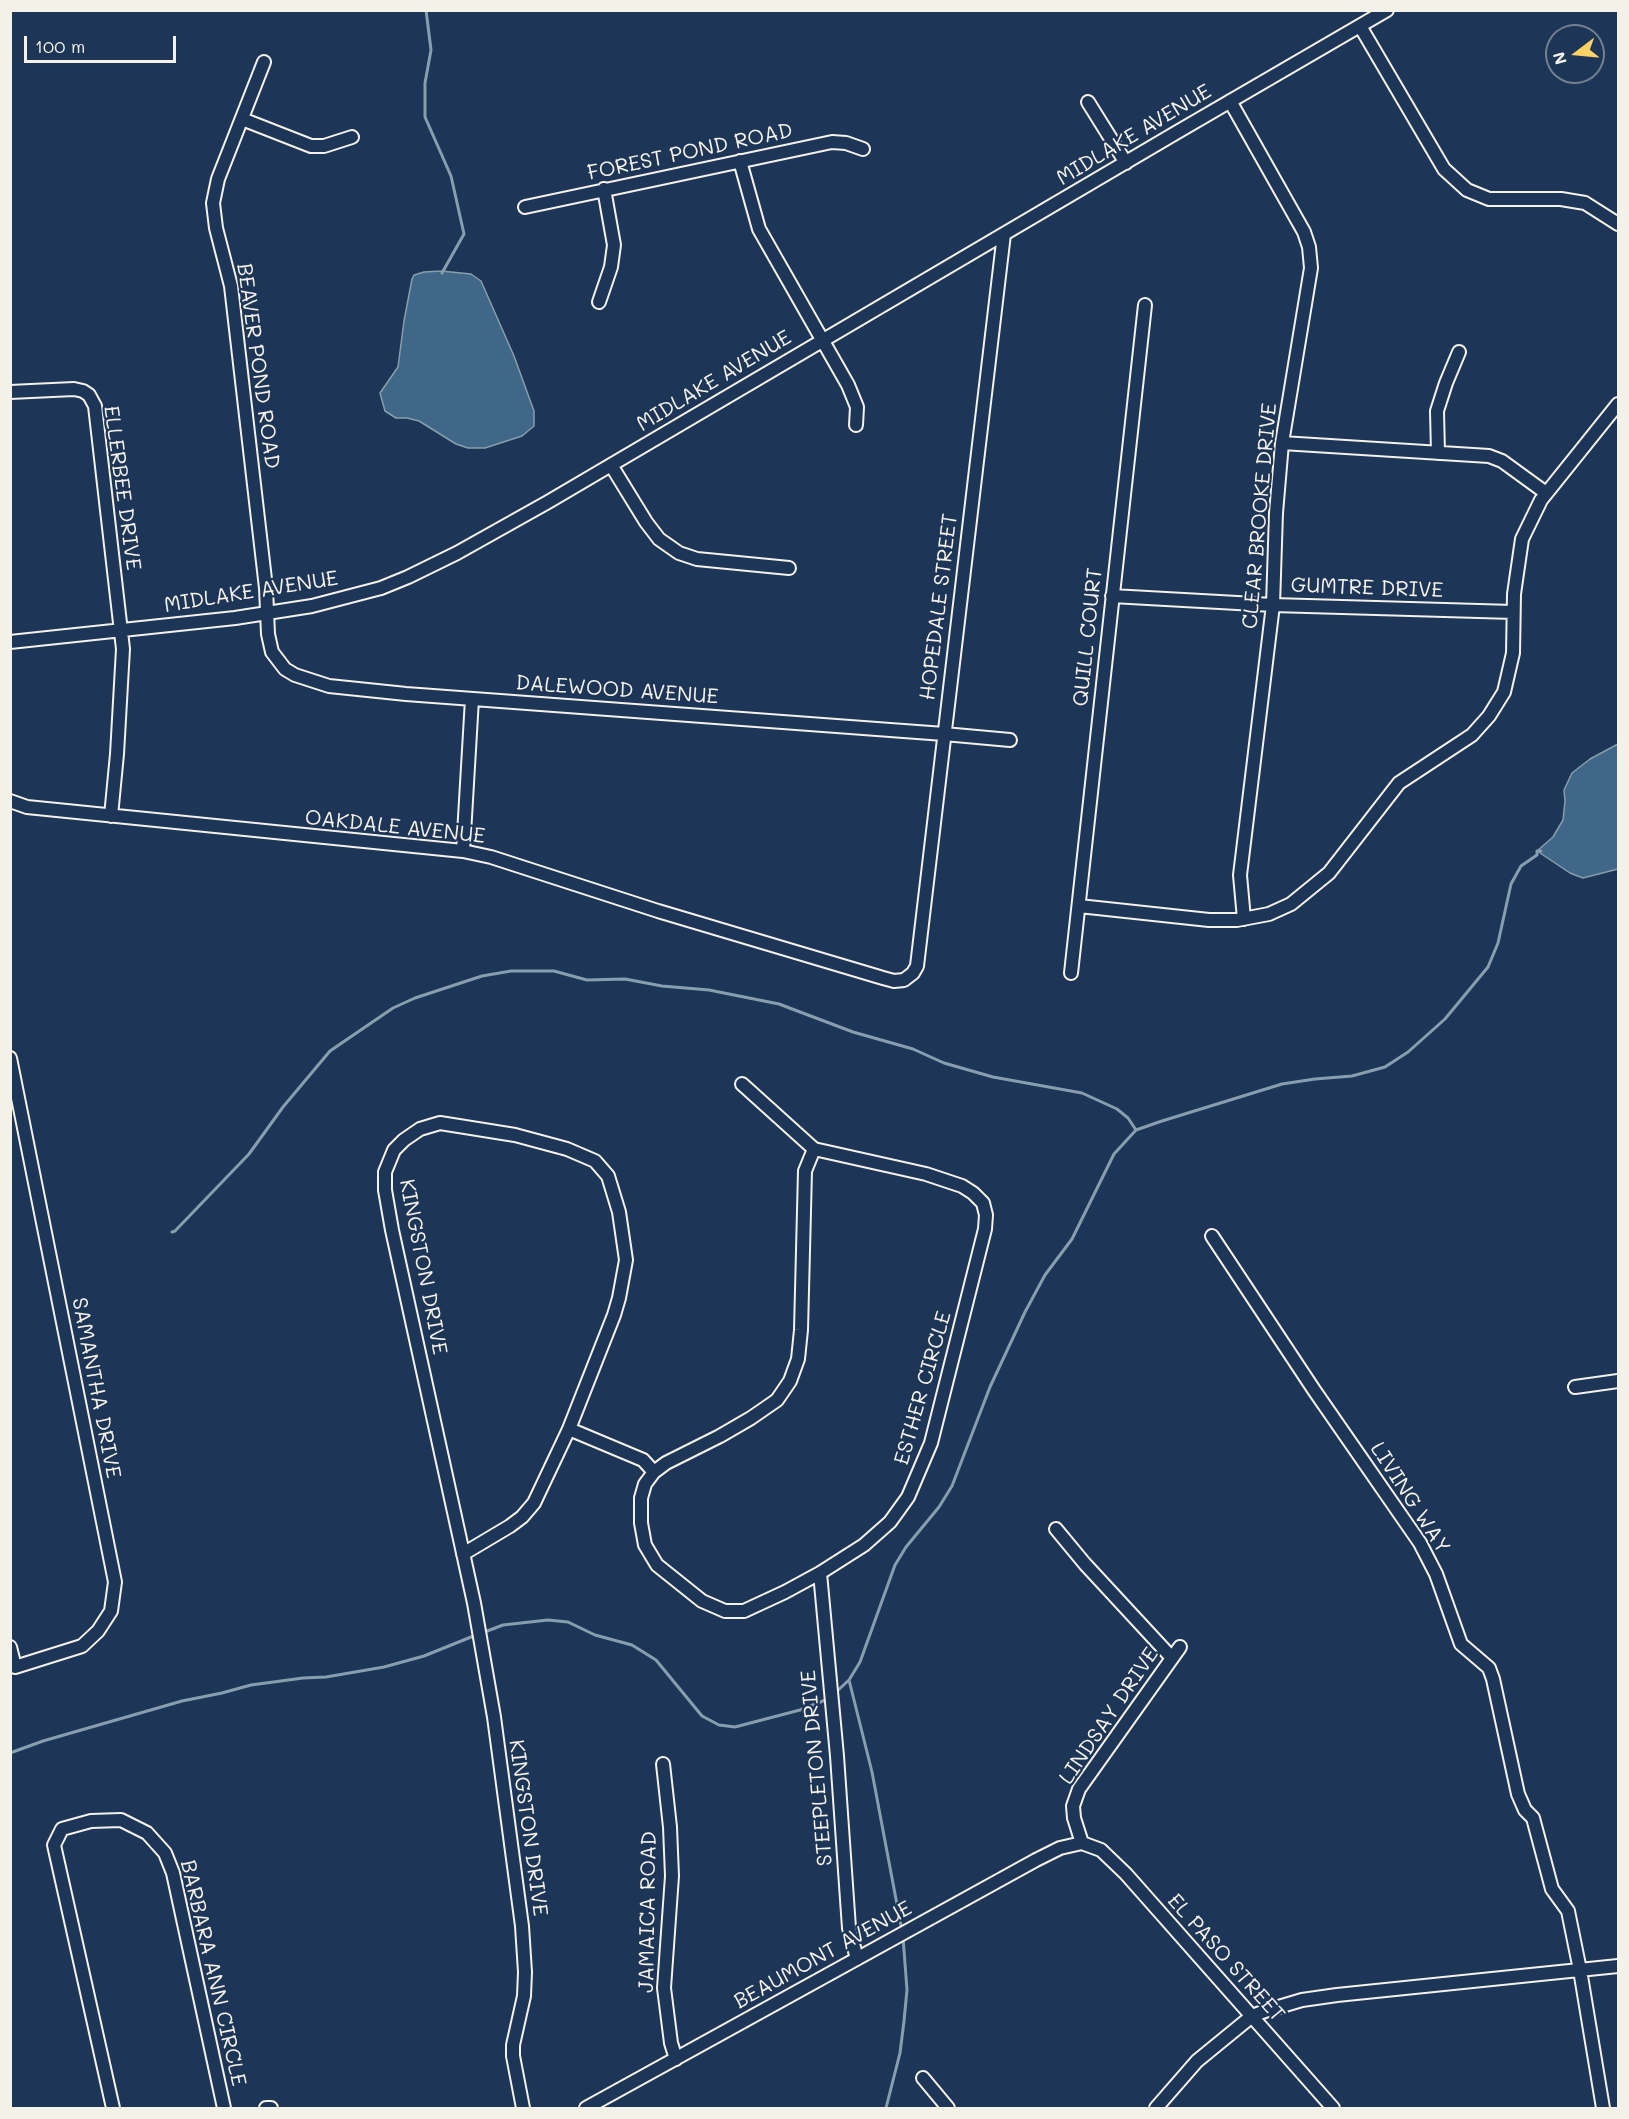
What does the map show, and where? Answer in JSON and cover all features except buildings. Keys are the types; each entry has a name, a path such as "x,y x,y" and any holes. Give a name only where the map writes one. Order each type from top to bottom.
{"street":[{"name":"MIDLAKE AVENUE","path":"10,642 267,614 340,600 408,577 467,548 611,465 1387,10"},
{"path":"1360,26 1444,170 1467,190 1489,199 1561,199 1585,203 1618,224"},
{"name":"BEAVER POND ROAD","path":"264,62 219,179 213,203 213,218 231,286 266,588 267,614"},
{"name":"CLEAR BROOKE DRIVE","path":"1230,101 1304,232 1309,247 1311,268 1282,443 1276,513 1273,605 1240,875 1244,918"},
{"path":"1088,102 1126,163"},
{"path":"242,119 311,146 324,146 351,137"},
{"name":"FOREST POND ROAD","path":"525,207 832,142 846,143 862,149"},
{"path":"740,161 759,229 854,398 857,407 856,425"},
{"path":"599,302 611,267 614,245 604,189"},
{"name":"HOPEDALE STREET","path":"903,980 913,973 916,966 1004,234"},
{"name":"QUILL COURT","path":"1071,973 1144,305"},
{"path":"1438,453 1437,411 1459,352"},
{"name":"ELLERBEE DRIVE","path":"10,392 83,391 95,406 121,629"},
{"path":"1079,906 1209,920 1244,918 1269,914 1291,904 1329,873 1399,783 1472,735 1489,716 1504,692 1513,653 1514,594 1522,539 1546,493 1618,404"},
{"path":"1282,443 1489,456 1502,461 1546,493"},
{"path":"611,465 659,539 679,553 697,559 789,568"},
{"name":"GUMTRE DRIVE","path":"1112,596 1273,605 1513,612"},
{"name":"DALEWOOD AVENUE","path":"267,614 272,652 285,669 295,675 329,686 1010,740"},
{"path":"111,816 123,649 121,629"},
{"path":"463,851 472,699"},
{"name":"OAKDALE AVENUE","path":"10,801 27,807 463,851 491,857 658,911 883,978 894,981 903,980"},
{"name":"SAMANTHA DRIVE","path":"10,1058 115,1582 111,1611 98,1631 82,1646 15,1667 10,1647"},
{"name":"ESTHER CIRCLE","path":"654,1472 645,1484 642,1498 641,1523 645,1545 657,1565 702,1601 725,1611 733,1613 744,1611 820,1573 880,1533 915,1484 931,1443 985,1229 986,1215 983,1203 973,1192 926,1174 814,1149 742,1084"},
{"name":"KINGSTON DRIVE","path":"464,1554 522,1517 538,1495 569,1429 614,1315 626,1260 621,1222 608,1176 603,1168 587,1156 567,1149 515,1135 447,1123 429,1125 420,1129 394,1150 387,1164 385,1190 464,1554 494,1717 522,1926 524,1996 513,2045 513,2056 523,2109"},
{"path":"569,1429 643,1460 654,1472 666,1463 751,1418 777,1400 790,1381 798,1359 801,1330 805,1171 814,1149"},
{"name":"LIVING WAY","path":"1212,1236 1420,1544 1436,1574 1461,1644 1489,1668 1518,1794 1525,1810 1533,1818 1552,1889 1568,1911 1603,2109"},
{"path":"1575,1387 1618,1381"},
{"path":"1056,1529 1085,1564 1172,1658"},
{"name":"STEEPLETON DRIVE","path":"820,1573 837,1756 849,1928 857,1959"},
{"name":"LINDSAY DRIVE","path":"1082,1843 1074,1818 1073,1806 1079,1789 1180,1647"},
{"name":"JAMAICA ROAD","path":"663,1764 670,1827 672,1876 664,1988 671,2043 676,2059"},
{"name":"BARBARA ANN CIRCLE","path":"113,2109 54,1845 62,1829 91,1821 121,1820 147,1833 165,1853 173,1873 224,2109"},
{"name":"BEAUMONT AVENUE","path":"586,2109 1036,1860 1060,1848 1082,1843"},
{"name":"EL PASO STREET","path":"1082,1843 1101,1850 1126,1874 1333,2109"},
{"path":"1156,2109 1197,2061 1252,2016 1265,2011 1302,2000 1337,1995 1618,1966"},
{"path":"923,2078 948,2109"},
{"path":"266,2109 271,2109"}],"water":[{"path":"424,272 471,274 481,281 514,356 534,411 534,426 522,436 485,448 468,448 456,444 419,421 396,418 385,411 380,393 398,367 412,279 414,275"},
{"path":"1618,744 1618,869 1583,878 1570,873 1537,851 1553,837 1563,820 1564,790 1572,773 1590,759"}],"waterway":[{"path":"426,10 431,50 425,83 425,117 451,176 464,234 442,273"},
{"path":"835,1693 849,1680 860,1662 895,1565 952,1486 990,1387 1025,1312 1045,1275 1072,1239 1114,1154 1136,1130 1282,1084 1352,1076 1385,1067 1408,1052 1445,1019 1488,967 1498,943 1511,884 1521,866 1537,855 1537,851 1541,851"},
{"path":"172,1232 249,1154 283,1107 330,1051 393,1008 415,998 482,976 511,971 554,971 587,980 625,979 662,986 709,990 779,1004 853,1032 913,1049 944,1063 993,1077 1082,1093 1117,1109 1128,1118 1136,1130"},
{"path":"482,1633 503,1625 548,1620 568,1622 595,1635 632,1645 656,1660 702,1716 719,1725 735,1727 800,1710 828,1699"},
{"path":"10,1753 43,1741 182,1701 251,1685 326,1677 384,1667 424,1656 476,1635"},
{"path":"849,1680 872,1772 902,1931"},
{"path":"886,2108 900,2053 904,2021 907,1990 903,1937"}]}
